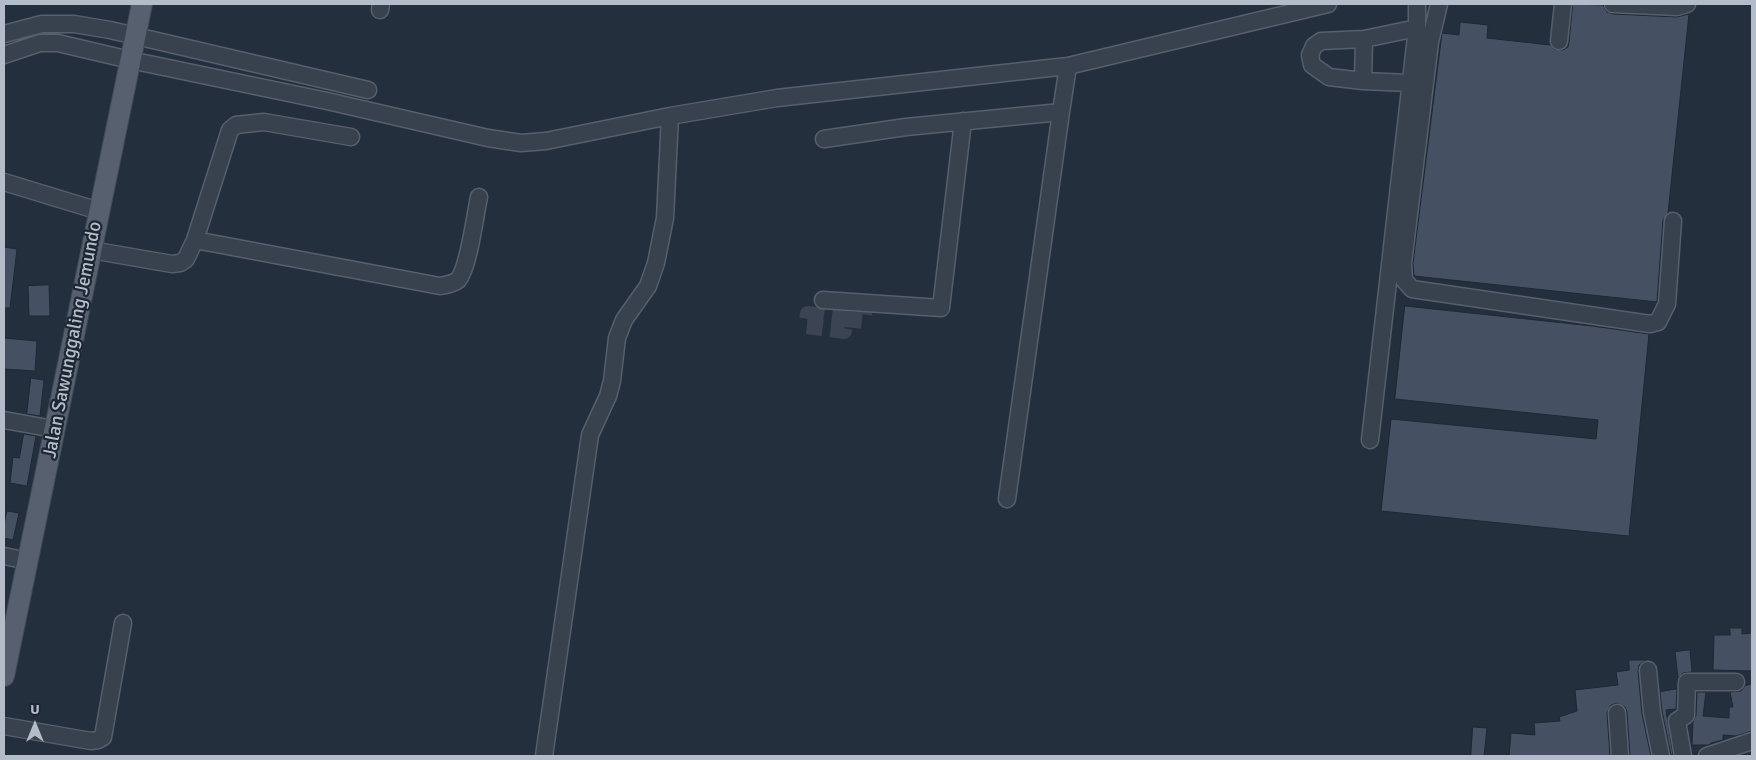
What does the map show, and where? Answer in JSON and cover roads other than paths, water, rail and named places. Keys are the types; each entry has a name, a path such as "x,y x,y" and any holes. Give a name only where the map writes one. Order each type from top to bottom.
{"main road":[{"name":"Jalan Sawunggaling Jemundo","path":"4,676 8,636 28,561 142,4"}],"street":[{"path":"4,55 40,43 132,48 330,91 488,138 520,143 546,141 670,116 777,98 1068,66 1328,4"},
{"path":"1370,440 1417,28 1417,4"},
{"path":"1439,4 1430,42 1403,263 1404,280 1412,289 1650,324 1658,322 1667,304 1673,221"},
{"path":"1559,41 1563,4"},
{"path":"1612,4 1678,7 1687,4"},
{"path":"4,34 42,24 74,24 110,30 132,48 330,91 368,90"},
{"path":"1410,83 1329,77 1312,65 1310,55 1314,46 1321,41 1364,39 1417,28"},
{"path":"1363,81 1364,39"},
{"path":"1007,499 1068,66"},
{"path":"824,140 906,127 1061,112"},
{"path":"544,756 590,436 608,396 612,381 617,338 624,320 648,286 656,263 664,218 670,116"},
{"path":"823,300 941,308 963,121"},
{"path":"91,250 172,264 180,263 186,259 195,240 230,130 236,125 264,122 351,137"},
{"path":"4,182 99,211"},
{"path":"195,240 440,286 448,285 457,280 465,266 478,197"},
{"path":"4,420 54,429"},
{"path":"4,556 28,561"},
{"path":"4,726 91,741 103,737 124,623"},
{"path":"1648,670 1652,712 1661,756"},
{"path":"1683,756 1677,720 1686,715 1687,682 1736,682"},
{"path":"1617,713 1620,756"},
{"path":"1707,756 1752,741"}],"tunnel":[{"path":"846,319 863,321 866,303"},
{"path":"808,314 846,319 844,331 806,326 808,314"}]}
